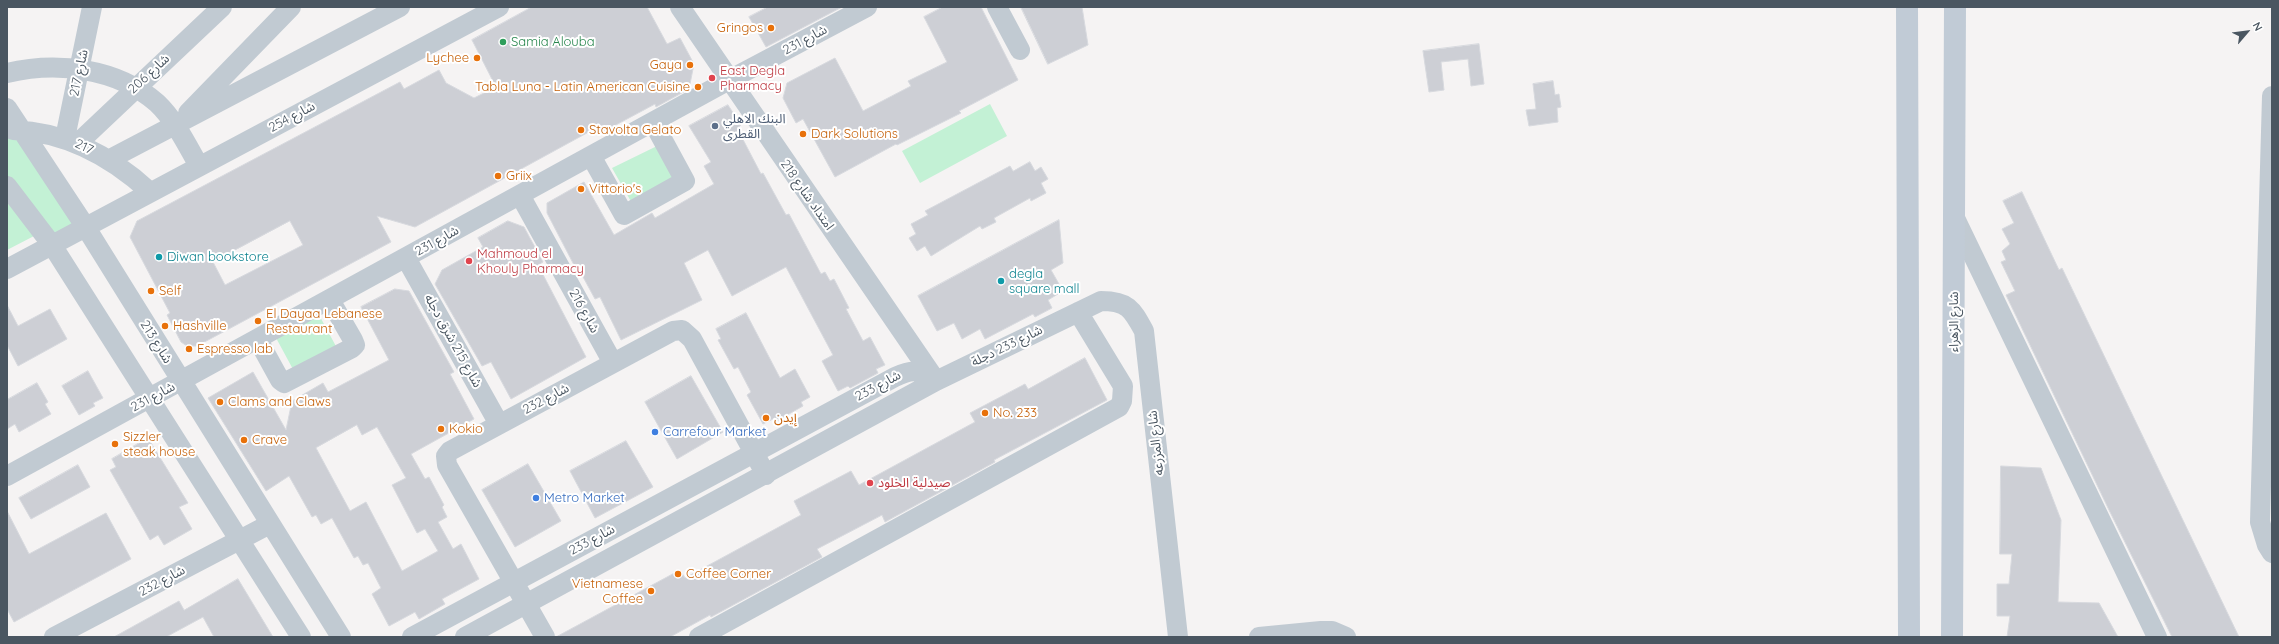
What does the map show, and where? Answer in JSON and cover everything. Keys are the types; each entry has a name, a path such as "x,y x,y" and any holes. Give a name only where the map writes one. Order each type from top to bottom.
{"main road":[{"path":"1907,7 1909,637"},
{"name":"شارع الزهراء","path":"1952,637 1956,7"}],"street":[{"name":"شارع 217","path":"71,141 80,69 92,7"},
{"name":"شارع 206","path":"71,141 136,87 222,7"},
{"path":"175,126 291,7"},
{"path":"110,159 400,7"},
{"name":"شارع 254","path":"85,226 498,7"},
{"name":"امتداد شارع 218","path":"680,7 936,381"},
{"name":"شارع 231","path":"7,476 258,340 729,80 867,7"},
{"path":"997,7 1020,50"},
{"path":"7,73 48,68 80,69 108,76 136,87 157,104 175,126 199,166"},
{"path":"2272,96 2260,522 2267,545 2272,553"},
{"name":"شارع 213","path":"7,108 15,131 85,226 180,382 341,637"},
{"path":"591,156 624,215 637,208 685,181 653,122"},
{"name":"217","path":"15,131 71,141 110,159 131,174 150,192"},
{"path":"7,186 52,245 301,637"},
{"name":"شارع 216","path":"520,196 613,363"},
{"path":"1954,216 2156,636"},
{"path":"7,269 85,226"},
{"name":"شارع 215 شرق دجله","path":"406,258 499,424"},
{"path":"258,340 280,380 284,383 352,348 355,345 353,340 330,300"},
{"name":"شارع المزرعه","path":"1078,312 1101,301 1117,301 1133,310 1144,331 1178,637"},
{"path":"699,637 1118,407 1122,401 1123,386 1078,312"},
{"name":"شارع 233 دجلة","path":"936,381 1078,312"},
{"name":"شارع 232","path":"545,637 446,462 446,456 450,450 677,329 687,331 766,475"},
{"name":"شارع 233","path":"412,637 907,371 919,370 936,381 766,475 465,637"},
{"name":"شارع 232","path":"54,637 270,524"},
{"path":"1259,637 1332,631 1346,637"}],"green space":[{"path":"990,104 1007,136 920,183 902,151"},
{"path":"21,136 75,223 52,237 7,177 7,137"},
{"path":"657,146 676,182 633,205 612,168"},
{"path":"7,196 34,236 7,250"},
{"path":"318,313 338,350 295,373 275,336"}],"building":[{"path":"532,7 647,7 667,44 680,38 694,64 689,89 656,107 655,104 599,134 596,128 415,227 377,216 391,242 197,346 187,346 181,342 167,315 170,313 130,237 137,221 400,82 404,89 439,70 446,83 474,98 496,87 472,40","holes":["290,221 303,245 225,285 213,262"]},
{"path":"768,7 842,7 766,47 749,17"},
{"path":"943,7 981,7 1018,80 959,111 961,113 897,145 896,144 835,177 803,119 796,123 783,98 787,83 835,58 863,111 911,86 908,81 947,62 924,17"},
{"path":"1021,7 1082,7 1088,45 1048,64"},
{"path":"1479,44 1484,84 1471,86 1468,59 1441,62 1444,90 1429,92 1423,51"},
{"path":"1553,81 1555,95 1559,94 1561,107 1557,108 1558,122 1529,126 1526,110 1536,109 1533,84"},
{"path":"728,105 741,125 737,128 761,174 763,173 786,215 789,214 821,274 825,272 830,281 834,279 849,308 846,309 863,341 870,337 885,365 876,369 878,373 850,388 848,386 838,391 822,361 833,355 786,267 732,296 708,250 684,263 702,300 621,340 600,297 595,299 576,264 574,265 547,213 547,203 584,182 614,235 652,213 655,218 714,184 704,166 711,162 689,126"},
{"path":"1030,162 1035,171 1041,167 1048,179 1041,183 1046,193 1031,201 1030,198 994,218 996,222 982,229 980,226 931,256 925,246 917,251 909,238 916,234 911,224 928,215 925,211 1010,166 1013,171"},
{"path":"2022,192 2059,270 2062,268 2239,637 2172,637 2109,510 2006,295 2015,291 2001,262 2006,260 2002,251 2010,244 2002,229 2014,223 2003,201"},
{"name":"degla square mall","path":"1059,220 1063,263 1051,270 1063,291 1048,300 1052,308 1035,317 1033,314 985,339 980,329 962,339 954,323 937,331 918,296"},
{"path":"508,221 524,227 543,262 538,265 586,357 511,399 491,362 482,366 435,284 442,270 483,247 478,238"},
{"path":"395,289 409,291 454,372 450,374 474,419 411,454 425,479 429,477 444,505 442,507 447,517 438,522 453,549 461,544 479,579 442,599 445,604 419,619 415,612 389,626 372,594 381,588 368,563 363,565 358,556 354,558 332,518 321,524 316,515 312,517 289,476 266,491 208,398 253,372 286,430 292,401 323,383 328,392 389,360 361,307","holes":["357,425 362,435 377,427 406,478 392,485 417,533 425,529 438,551 402,571 366,502 350,511 316,448"]},
{"path":"7,305 18,326 50,309 67,339 18,366 7,345"},
{"path":"746,313 780,378 795,369 810,397 801,402 803,406 775,422 773,419 763,424 747,395 751,392 738,367 734,369 718,340 721,339 716,329"},
{"path":"1085,358 1107,400 994,460 995,462 885,522 882,515 817,549 822,557 711,617 710,615 670,637 556,637 680,570 685,578 801,515 794,501 851,471 859,485 975,422 970,413 1025,384 1028,389"},
{"path":"88,371 103,398 93,403 95,406 79,415 62,386"},
{"path":"691,376 723,432 677,459 645,402"},
{"path":"37,383 48,402 45,404 51,414 19,432 15,424 7,429 7,400"},
{"path":"148,438 188,503 179,507 192,529 164,545 158,535 150,540 110,470 116,467 112,459"},
{"path":"626,441 653,487 595,518 570,471"},
{"path":"528,464 561,521 515,547 482,490"},
{"path":"78,465 90,487 31,519 19,498"},
{"path":"2001,466 2041,468 2061,520 2058,602 2099,603 2118,637 2007,637 2010,616 1997,616 1997,584 2009,584 2012,554 2000,554"},
{"path":"7,511 29,554 106,513 131,559 14,622 7,609"},
{"path":"238,579 273,637 214,637 203,617 166,637 114,637 179,601 184,610"}],"place":[{"name":"Gringos","path":"771,28"},
{"name":"Samia Alouba","path":"503,42"},
{"name":"Lychee","path":"477,58"},
{"name":"Gaya","path":"690,65"},
{"name":"East Degla Pharmacy","path":"712,78"},
{"name":"Tabla Luna - Latin American Cuisine","path":"698,87"},
{"name":"البنك الاهلي القطرى","path":"715,126"},
{"name":"Stavolta Gelato","path":"581,130"},
{"name":"Dark Solutions","path":"803,134"},
{"name":"Griix","path":"498,176"},
{"name":"Vittorio's","path":"581,189"},
{"name":"Diwan bookstore","path":"159,257"},
{"name":"Mahmoud el Khouly Pharmacy","path":"469,261"},
{"name":"degla square mall","path":"1001,281"},
{"name":"Self","path":"151,291"},
{"name":"El Dayaa Lebanese Restaurant","path":"258,321"},
{"name":"Hashville","path":"165,326"},
{"name":"Espresso lab","path":"189,349"},
{"name":"Clams and Claws","path":"220,402"},
{"name":"No. 233","path":"985,413"},
{"name":"إيدن","path":"766,418"},
{"name":"Kokio","path":"441,429"},
{"name":"Carrefour Market","path":"655,432"},
{"name":"Crave","path":"244,440"},
{"name":"Sizzler steak house","path":"115,444"},
{"name":"صيدلية الخلود","path":"870,483"},
{"name":"Metro Market","path":"536,498"},
{"name":"Coffee Corner","path":"678,574"},
{"name":"Vietnamese Coffee","path":"651,591"}]}
